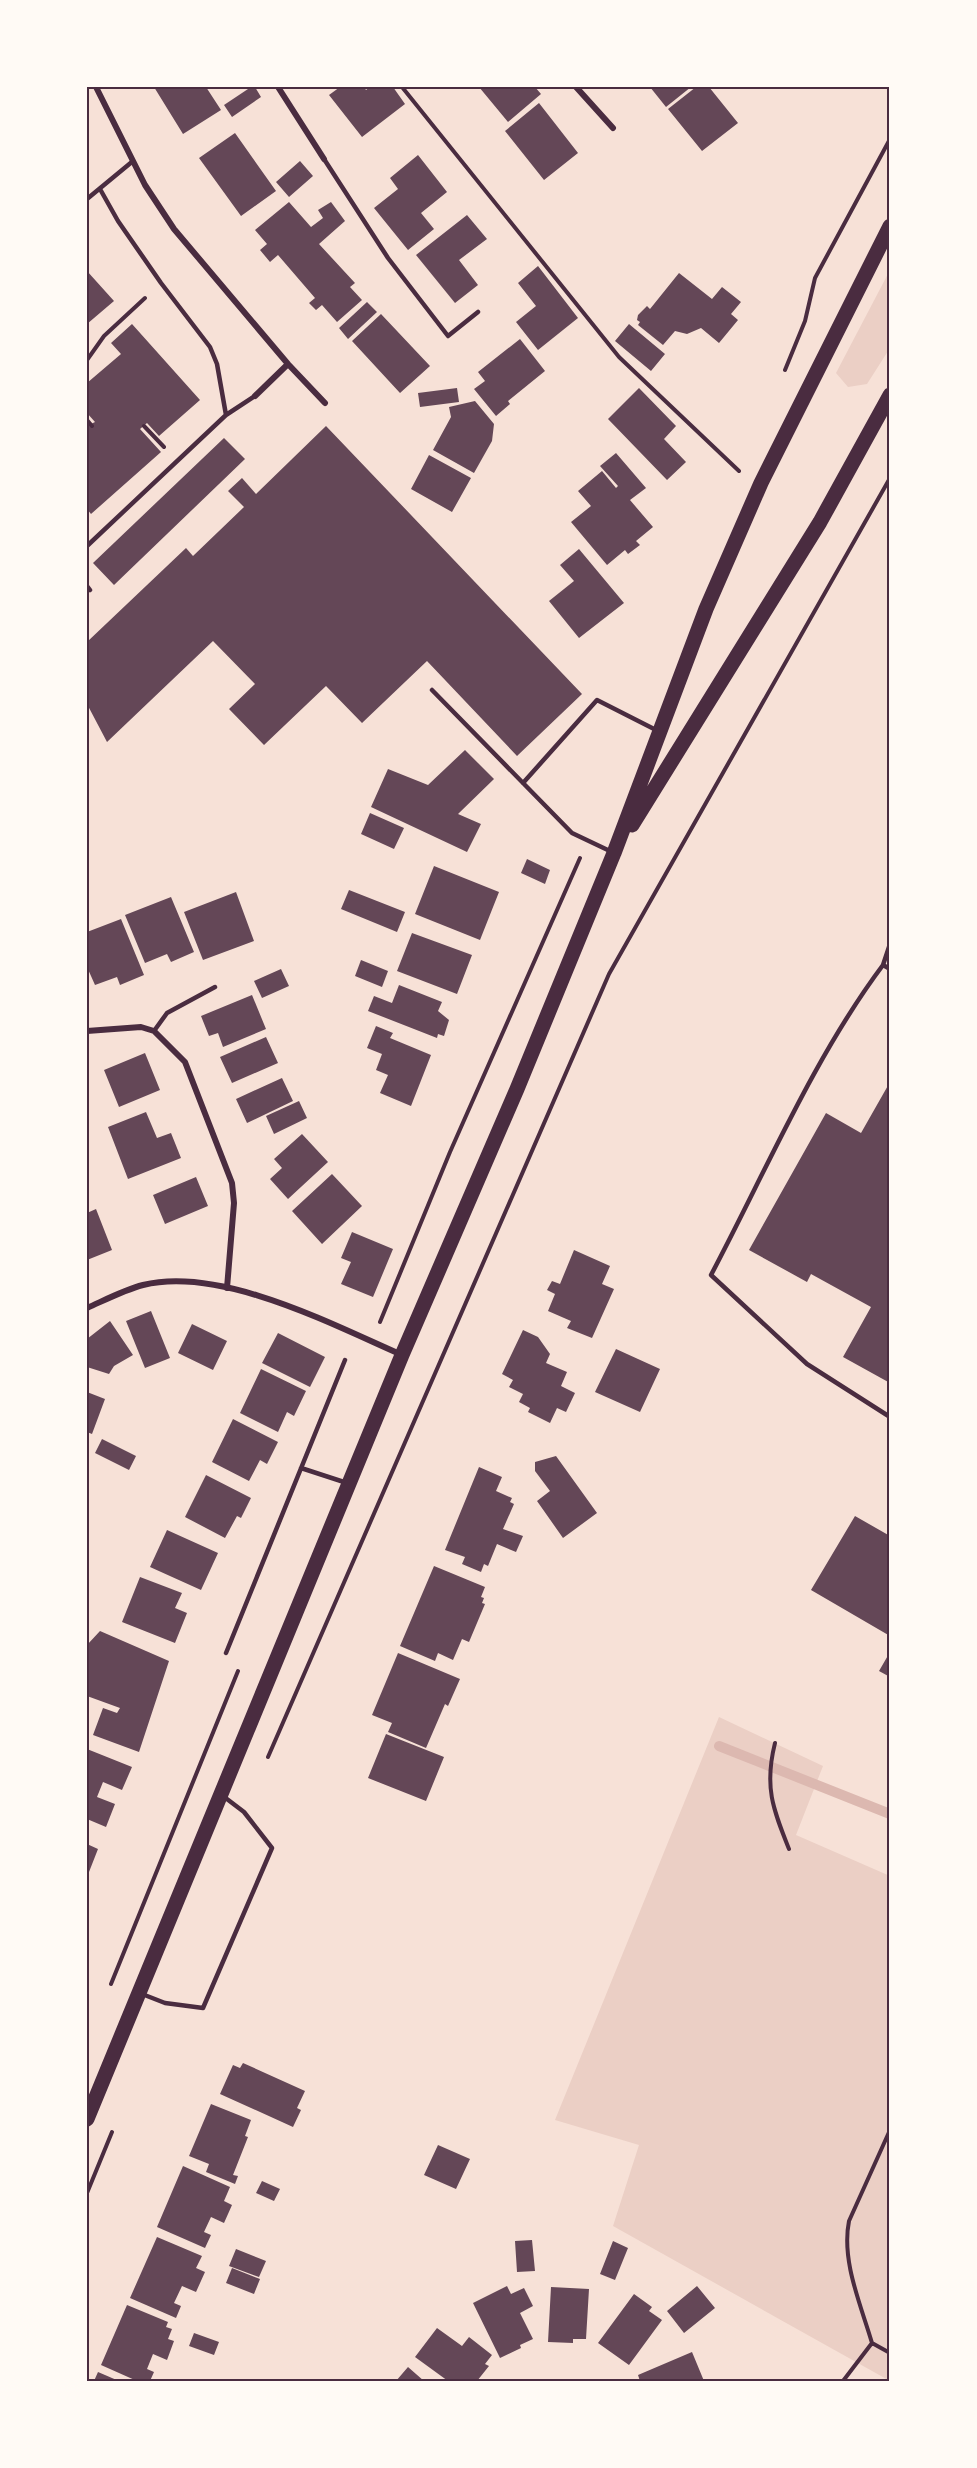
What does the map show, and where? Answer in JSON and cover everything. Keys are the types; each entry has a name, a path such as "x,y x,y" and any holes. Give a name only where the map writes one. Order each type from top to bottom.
{"main road":[{"path":"87,2119 402,1355 517,1089 614,853 706,609 761,483 890,226"},
{"path":"614,853 820,522 890,395"}],"street":[{"path":"96,87 145,185 174,229 288,364 325,403"},
{"path":"278,87 324,159"},
{"path":"576,87 613,128"},
{"path":"255,396 288,364"},
{"path":"87,1031 141,1027 154,1031 185,1062 232,1183 234,1203 227,1288"},
{"path":"87,1308 144,1285 179,1282 227,1288 278,1302 402,1355"}],"lane":[{"path":"324,159 388,258 448,336 478,312"},
{"path":"87,199 133,161"},
{"path":"100,189 161,283 210,347 217,364 226,415"},
{"path":"87,546 226,415 255,396"},
{"path":"432,690 572,833 614,853"},
{"path":"523,783 597,700 660,732"},
{"path":"890,944 883,965 859,996 813,1078 711,1275 807,1364 890,1417"},
{"path":"883,965 890,969"},
{"path":"154,1031 166,1013 215,987"},
{"path":"226,1653 345,1360"},
{"path":"301,1468 350,1484"},
{"path":"139,1993 165,2003 203,2008 272,1848 244,1812 221,1795"}],"path":[{"path":"402,87 619,357 743,474 747,463"},
{"path":"783,375 806,321 815,278 890,139"},
{"path":"87,359 105,336 161,283"},
{"path":"87,420 92,426"},
{"path":"144,426 177,461"},
{"path":"263,1768 609,974 890,478"},
{"path":"372,1342 450,1152 587,841"},
{"path":"109,1988 243,1660"},
{"path":"775,1743 770,1778 771,1801 789,1849"},
{"path":"87,2193 113,2130"},
{"path":"890,2130 849,2221 846,2236 848,2257 872,2343 890,2353"},
{"path":"843,2381 872,2343"}],"shaded area":[{"path":"890,270 890,348 867,384 848,387 836,373"},
{"path":"719,1717 823,1766 796,1835 890,1876 890,2381 613,2226 639,2145 555,2120"}],"building":[{"path":"154,87 206,87 221,110 183,134"},
{"path":"251,87 255,87 261,97 232,117 224,105"},
{"path":"340,87 364,87 366,90 370,87 393,87 405,104 362,137 329,95"},
{"path":"479,87 535,87 541,94 508,122"},
{"path":"650,87 691,87 666,107"},
{"path":"696,87 709,87 738,123 702,151 668,109"},
{"path":"539,103 578,153 544,180 505,131"},
{"path":"235,133 276,191 241,216 199,158"},
{"path":"418,155 447,192 421,213 434,229 408,250 374,208 398,189 390,178"},
{"path":"300,161 313,176 289,197 276,182"},
{"path":"289,202 311,227 323,218 318,210 331,202 345,221 319,244 355,283 350,287 362,300 337,322 322,305 316,310 309,303 315,298 278,255 270,262 260,250 267,244 255,230"},
{"path":"467,215 487,239 459,260 478,285 455,303 416,255"},
{"path":"538,266 578,318 538,350 516,322 536,306 518,283"},
{"path":"87,271 114,301 87,324"},
{"path":"679,273 712,299 722,287 741,302 731,314 738,320 719,343 701,328 687,334 675,331 663,345 638,325 640,322 637,320 638,315 647,306 650,309"},
{"path":"367,302 377,312 348,339 339,328"},
{"path":"381,314 430,366 400,393 352,341"},
{"path":"132,324 200,400 159,436 147,423 140,429 161,452 91,514 87,509 87,426 95,422 87,413 87,383 121,354 111,343"},
{"path":"629,324 665,354 651,371 615,341"},
{"path":"520,339 545,371 508,401 510,404 496,416 474,389 485,381 478,372"},
{"path":"457,388 459,402 420,407 418,393"},
{"path":"639,388 676,426 664,439 686,462 667,480 608,419"},
{"path":"475,401 494,424 492,441 474,473 433,450 451,417 449,407"},
{"path":"326,426 582,694 517,756 427,661 362,723 326,686 264,745 229,709 255,684 213,641 107,742 87,704 87,642 186,548 193,556 244,507 228,491 242,478 256,494"},
{"path":"224,438 245,459 114,585 93,563"},
{"path":"616,453 646,488 630,500 653,527 636,541 640,545 628,554 625,550 607,565 571,522 591,506 578,491 602,471 616,488 618,486 600,466"},
{"path":"429,455 471,478 452,512 411,489"},
{"path":"579,549 624,603 579,638 549,601 574,581 560,565"},
{"path":"465,750 494,779 458,814 481,824 467,852 371,807 388,769 428,785"},
{"path":"370,813 404,828 394,849 361,834"},
{"path":"527,859 550,870 545,884 521,873"},
{"path":"434,866 499,892 480,940 415,914"},
{"path":"349,890 405,912 397,932 341,909"},
{"path":"236,892 254,941 203,960 184,912"},
{"path":"171,897 194,952 171,962 167,954 145,963 125,915"},
{"path":"121,919 144,975 120,985 117,977 95,985 87,967 87,932"},
{"path":"412,933 472,955 457,994 397,971"},
{"path":"361,960 388,971 382,987 355,976"},
{"path":"281,969 289,986 262,998 254,981"},
{"path":"399,985 442,1002 438,1011 449,1020 444,1036 438,1034 437,1038 368,1011 374,996 392,1003"},
{"path":"252,995 266,1029 223,1047 218,1033 209,1036 201,1016"},
{"path":"376,1026 393,1033 390,1038 431,1055 411,1106 380,1093 388,1075 376,1070 382,1054 367,1048"},
{"path":"266,1037 278,1063 232,1083 220,1057"},
{"path":"145,1053 160,1090 119,1107 104,1070"},
{"path":"282,1078 293,1101 247,1123 236,1099"},
{"path":"890,1082 890,1383 843,1357 871,1307 811,1274 807,1282 749,1250 826,1113 861,1133"},
{"path":"299,1101 307,1118 274,1134 266,1116"},
{"path":"146,1112 157,1138 171,1133 181,1158 128,1179 108,1127"},
{"path":"302,1134 328,1162 288,1199 270,1179 282,1168 274,1159"},
{"path":"332,1174 362,1206 322,1244 292,1211"},
{"path":"196,1177 208,1206 165,1224 153,1195"},
{"path":"96,1209 112,1250 87,1260 87,1213"},
{"path":"352,1232 393,1249 373,1297 341,1284 351,1262 341,1258"},
{"path":"574,1250 610,1266 602,1284 614,1289 592,1338 567,1328 571,1321 548,1311 555,1294 547,1290 552,1281 560,1284"},
{"path":"151,1311 170,1358 145,1368 126,1321"},
{"path":"110,1321 133,1355 114,1366 109,1374 87,1367 87,1339"},
{"path":"192,1324 227,1341 213,1370 178,1353"},
{"path":"523,1330 538,1337 550,1354 546,1363 567,1372 561,1386 575,1393 566,1412 557,1408 550,1423 528,1412 530,1408 519,1402 523,1394 509,1387 513,1380 502,1374"},
{"path":"278,1333 325,1357 310,1387 262,1363"},
{"path":"616,1349 660,1369 640,1412 595,1392"},
{"path":"261,1369 306,1391 294,1416 287,1412 278,1432 240,1413"},
{"path":"87,1392 105,1399 92,1434 87,1432"},
{"path":"233,1419 278,1442 267,1464 260,1460 249,1481 212,1462"},
{"path":"102,1439 136,1456 129,1470 95,1453"},
{"path":"556,1456 597,1513 563,1538 537,1501 550,1491 535,1471 535,1462"},
{"path":"479,1467 502,1477 496,1491 512,1498 510,1502 514,1504 503,1529 523,1536 516,1552 497,1544 488,1566 484,1564 481,1572 462,1564 465,1557 445,1550"},
{"path":"206,1475 251,1498 241,1518 237,1516 225,1538 185,1517"},
{"path":"855,1516 890,1536 890,1636 811,1590"},
{"path":"167,1530 218,1553 201,1590 150,1567"},
{"path":"434,1566 485,1587 481,1597 484,1598 482,1603 485,1604 469,1642 462,1639 453,1660 438,1653 435,1661 400,1646"},
{"path":"140,1577 182,1593 175,1608 187,1613 175,1643 122,1622"},
{"path":"100,1631 169,1661 139,1752 93,1735 103,1708 117,1713 120,1708 87,1696 87,1645"},
{"path":"890,1652 890,1677 879,1671"},
{"path":"398,1653 460,1679 448,1706 445,1704 426,1748 388,1732 392,1723 372,1715"},
{"path":"386,1734 444,1757 426,1801 368,1778"},
{"path":"87,1749 132,1767 122,1790 103,1782 97,1797 115,1804 106,1827 87,1819"},
{"path":"87,1844 98,1849 89,1872 87,1871"},
{"path":"243,2063 305,2091 297,2108 301,2110 293,2127 220,2094 233,2065 240,2068"},
{"path":"211,2104 251,2120 245,2136 248,2137 233,2175 238,2176 235,2184 206,2172 209,2164 189,2156"},
{"path":"438,2145 470,2159 456,2189 424,2175"},
{"path":"183,2166 230,2187 224,2201 232,2205 224,2223 211,2217 204,2232 211,2235 205,2248 157,2227"},
{"path":"262,2181 280,2189 274,2201 256,2193"},
{"path":"157,2237 202,2256 196,2268 205,2272 196,2292 182,2286 174,2303 181,2306 176,2318 130,2298"},
{"path":"532,2240 535,2271 517,2272 515,2241"},
{"path":"613,2241 628,2248 615,2280 600,2274"},
{"path":"236,2249 266,2261 259,2277 229,2266"},
{"path":"232,2268 260,2279 254,2294 226,2283"},
{"path":"507,2286 511,2294 524,2288 533,2306 520,2313 533,2339 520,2345 521,2348 500,2358 473,2303"},
{"path":"697,2286 715,2308 684,2333 667,2311"},
{"path":"551,2287 589,2289 586,2339 573,2339 573,2343 548,2342"},
{"path":"634,2294 652,2307 649,2311 662,2320 629,2365 598,2343"},
{"path":"127,2305 168,2322 166,2327 172,2329 168,2339 174,2341 167,2360 153,2354 147,2369 154,2372 150,2381 137,2381 101,2365"},
{"path":"437,2328 462,2346 469,2337 492,2355 485,2364 489,2366 477,2381 448,2381 415,2357"},
{"path":"194,2333 219,2342 214,2355 189,2346"},
{"path":"692,2352 704,2381 640,2381 638,2375"},
{"path":"408,2367 424,2381 396,2381"},
{"path":"98,2372 119,2381 94,2381"}],"waterway":[{"path":"719,1746 890,1814"}]}
